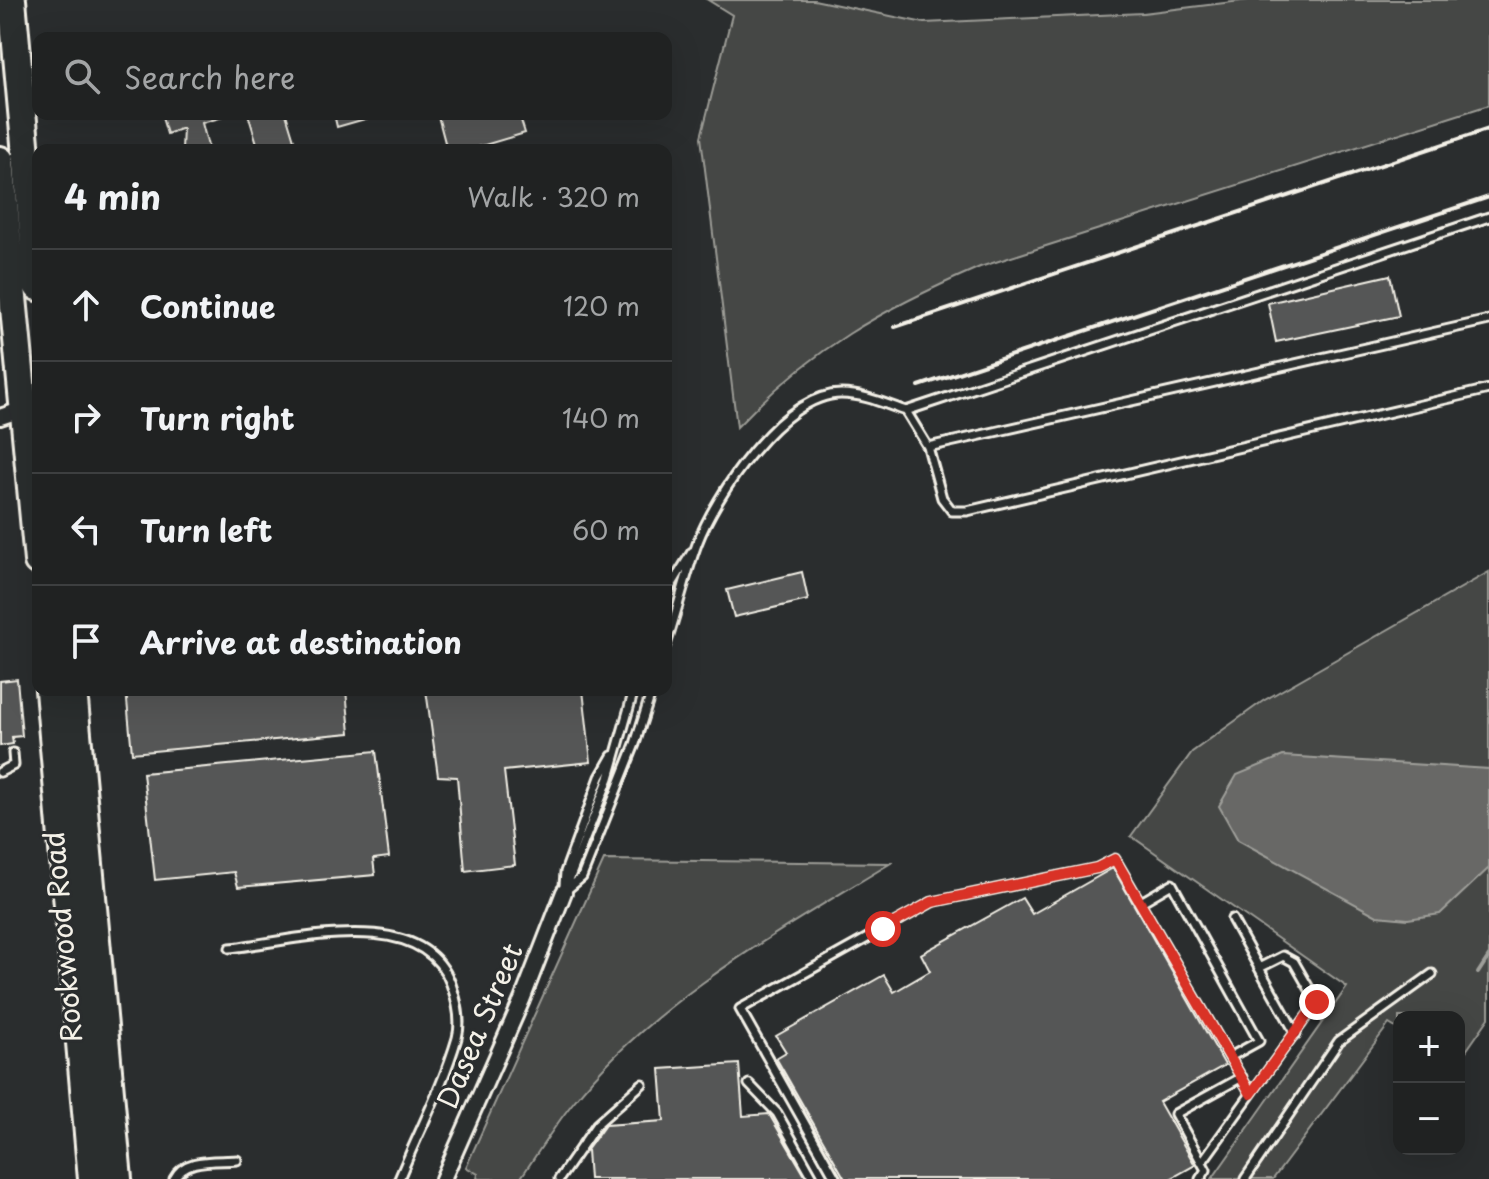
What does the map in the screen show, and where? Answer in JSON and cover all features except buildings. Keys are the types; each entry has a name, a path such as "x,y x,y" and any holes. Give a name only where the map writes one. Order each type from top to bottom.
{"highway":[{"path":"12,0 10,87 32,244"},
{"path":"0,160 19,399 32,508"},
{"name":"Rookwood Road","path":"50,696 92,1179"},
{"name":"Rookwood Road","path":"74,696 118,1179"}],"street":[{"name":"Dasea Street","path":"443,1179 522,1000 564,892"}],"lane":[{"path":"672,584 697,544 715,505 749,457 785,419 812,402 838,394 866,397 906,411 1489,217"},
{"path":"928,447 1489,320"},
{"path":"906,411 928,447 942,498 952,511 967,511 1489,389"},
{"path":"672,625 697,544"},
{"path":"564,892 565,872 600,777 615,749 632,696"},
{"path":"564,892 582,877 635,744 650,696"},
{"path":"0,772 14,765 13,753"},
{"path":"836,1179 740,1009 932,902 1097,868 1115,859 1251,1094"},
{"path":"1141,902 1172,884 1259,1041 1230,1057"},
{"path":"1232,919 1296,1034"},
{"path":"230,948 369,933 413,942 440,963 458,1007 457,1037 399,1179"},
{"path":"1202,1162 1317,1002 1294,962 1283,956 1259,968"},
{"path":"1245,1179 1339,1041 1432,974"},
{"path":"1200,1179 1206,1170 1175,1114 1242,1077"},
{"path":"559,1179 597,1124 642,1084"},
{"path":"749,1084 777,1113 814,1179"},
{"path":"174,1179 179,1170 188,1164 237,1160"}],"shaded area":[{"path":"708,0 814,0 924,23 1143,13 1249,0 1489,0 1489,105 980,267 879,316 821,353 765,399 737,427 701,137 732,15"},
{"path":"1489,572 1489,1018 1465,1052 1465,1011 1393,1011 1393,1026 1389,1024 1273,1179 1212,1179 1347,987 1131,836 1192,752 1263,701"},
{"path":"1283,756 1489,769 1489,868 1440,914 1408,919 1377,916 1238,840 1219,806 1237,775"},
{"path":"604,860 891,863 763,941 679,1000 640,1033 604,1067 572,1104 520,1179 477,1179 478,1174 466,1167"}],"waterway":[{"path":"1478,973 1489,956"}],"railway":[{"path":"895,327 1489,129"},
{"path":"919,386 1489,197"}],"route":[{"path":"883,929 932,902 1097,868 1115,859 1251,1094 1317,1002"}]}
